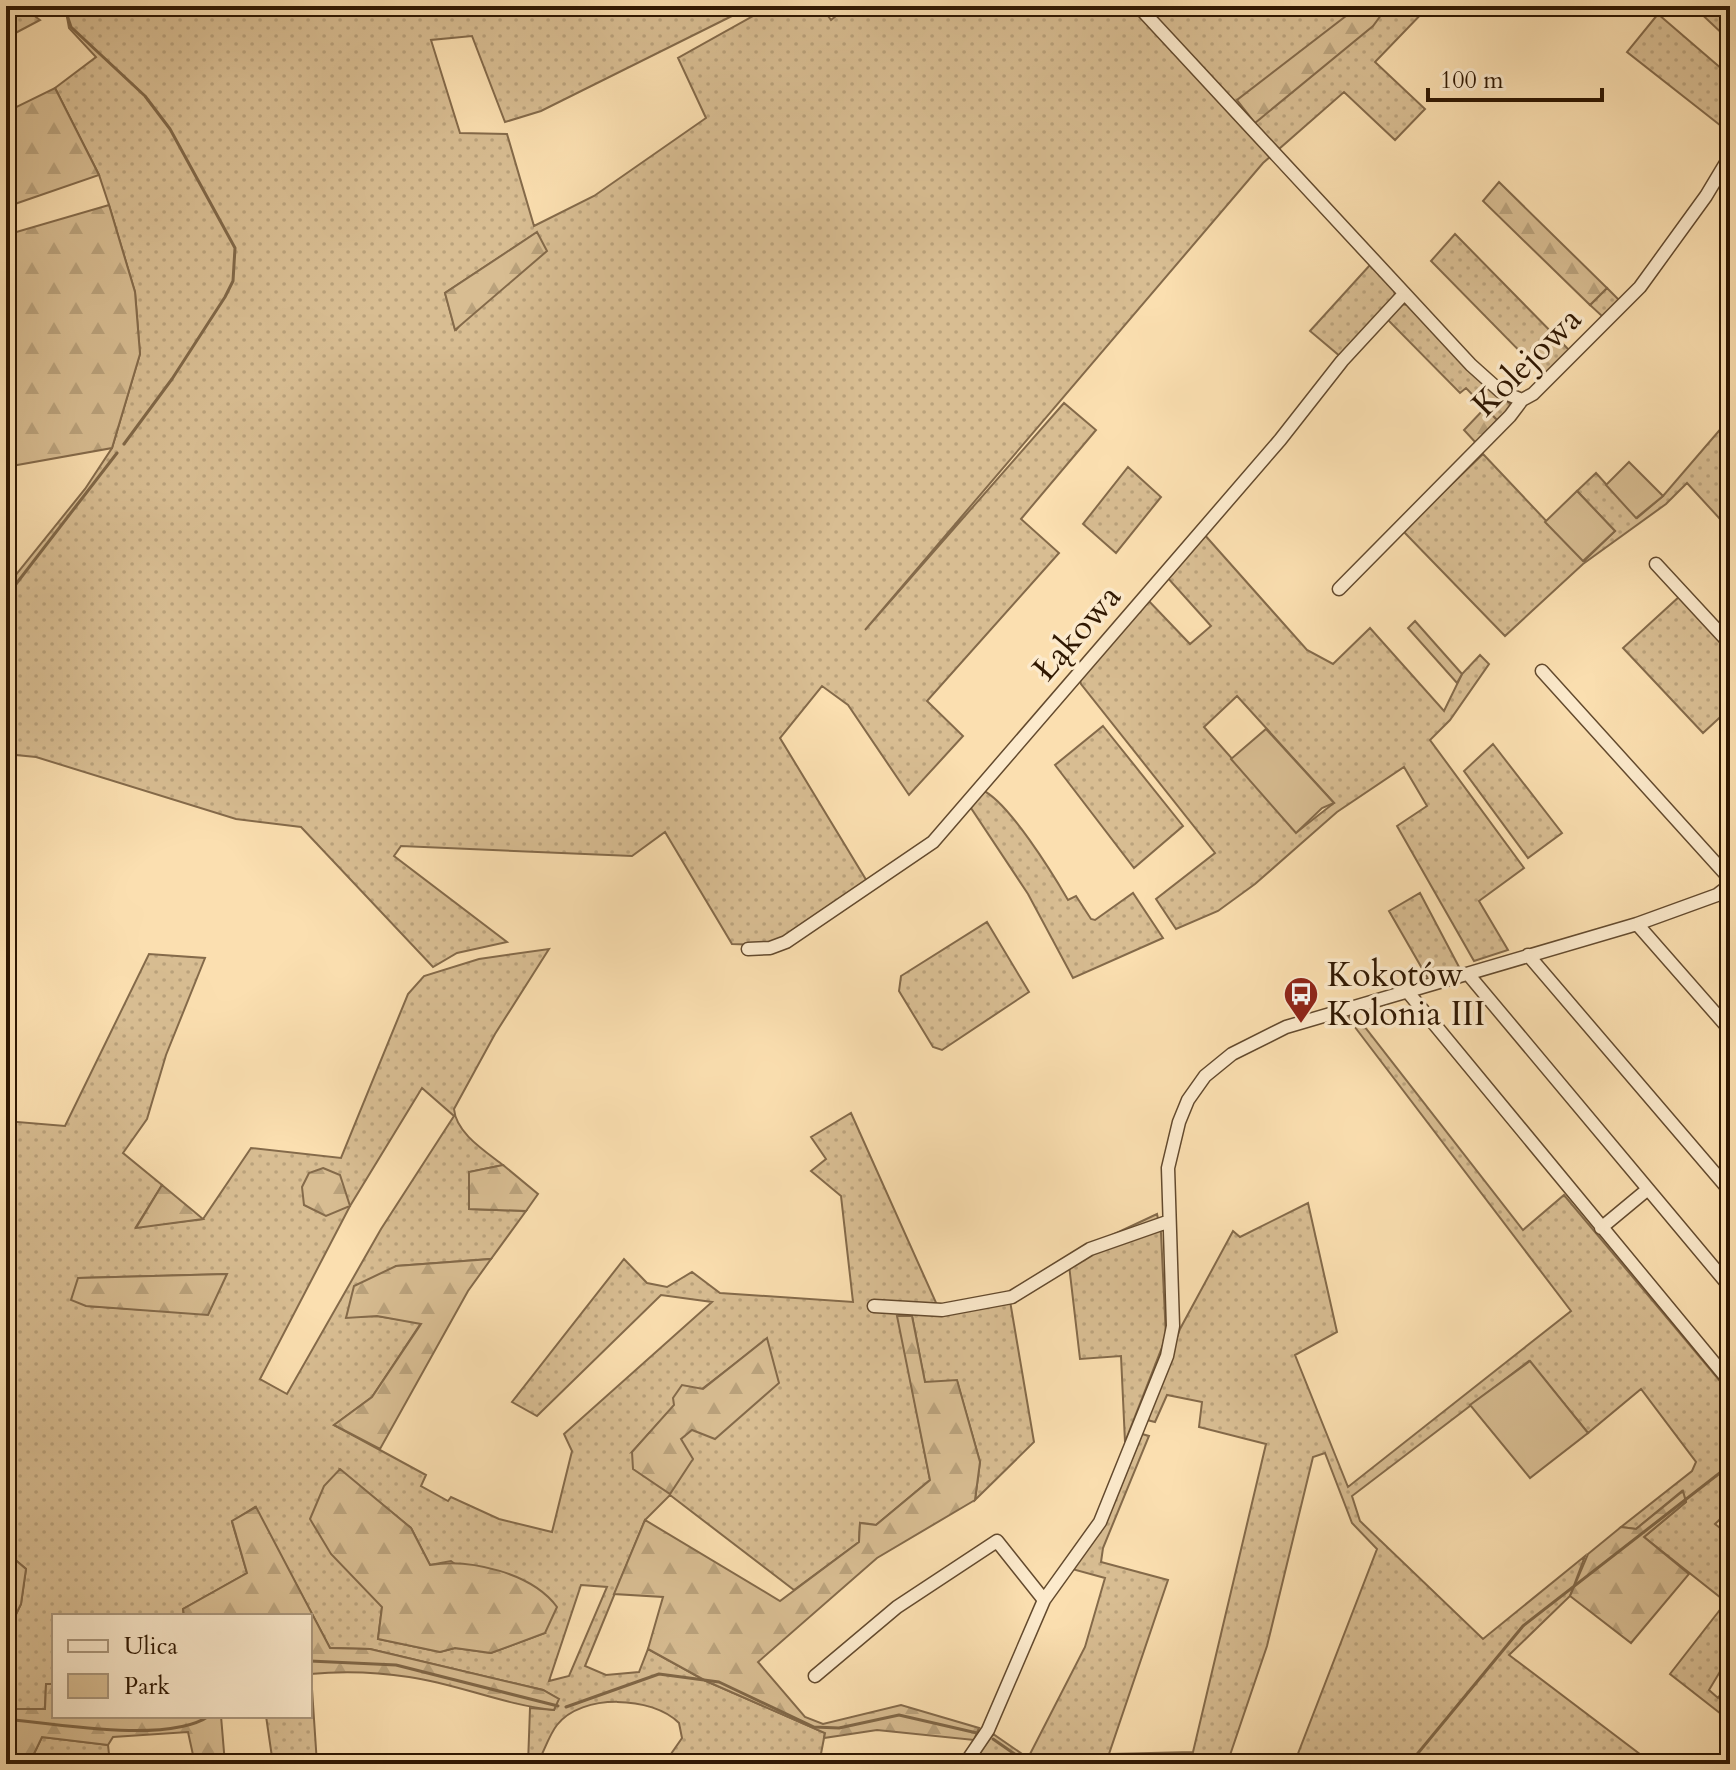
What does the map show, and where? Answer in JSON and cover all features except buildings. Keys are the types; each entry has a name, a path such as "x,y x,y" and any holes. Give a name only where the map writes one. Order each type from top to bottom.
{"street":[{"path":"1138,6 1403,295 1489,382 1507,396 1522,400"},
{"name":"Kolejowa","path":"1339,589 1510,416 1522,400 1533,394 1640,287 1706,196 1730,156"},
{"name":"Łąkowa","path":"748,949 770,948 786,942 933,842 1280,440 1342,361 1403,295"},
{"path":"1656,564 1730,644"},
{"path":"1542,671 1730,879"},
{"path":"965,1764 983,1739 1044,1600 1100,1522 1167,1356 1173,1311 1167,1222 1168,1168 1188,1100 1205,1076 1232,1054 1258,1039 1317,1017 1637,924 1717,895 1730,885"},
{"path":"1637,924 1730,1030"},
{"path":"1528,955 1730,1191"},
{"path":"1468,974 1730,1287"},
{"path":"1407,991 1730,1382"},
{"path":"1601,1228 1648,1189"},
{"path":"874,1306 942,1310 1012,1297 1090,1249 1167,1222"},
{"path":"815,1676 897,1607 997,1541 1044,1600"}],"green space":[{"path":"6,6 21,6 40,20 6,38"},
{"path":"65,6 734,6 738,13 541,111 505,122 472,36 431,40 460,133 507,134 534,226 594,196 706,118 678,58 771,6 821,6 831,20 848,6 1429,6 1375,62 1425,109 1395,140 1344,92 1263,163 865,630 1064,403 1096,430 1021,519 1059,553 927,701 963,736 909,795 848,705 822,686 780,738 868,883 781,939 762,945 732,944 665,832 632,856 401,846 394,856 507,942 457,953 433,967 301,827 236,819 36,757 6,754 6,587 85,489 112,448 140,354 135,292 109,205 99,175 55,88 96,57 69,28","holes":["536,233 456,330 445,293"]},
{"path":"1359,6 1387,7 1373,26 1255,123 1237,100"},
{"path":"1693,6 1730,6 1730,41"},
{"path":"1658,14 1730,76 1730,133 1627,52"},
{"path":"55,88 99,175 6,207 6,112"},
{"path":"1499,182 1607,288 1590,305 1483,201"},
{"path":"109,205 135,292 140,354 112,448 6,467 6,235"},
{"path":"537,232 547,251 455,330 445,293"},
{"path":"1455,234 1570,351 1545,377 1431,261"},
{"path":"1370,265 1394,289 1395,297 1341,357 1310,331"},
{"path":"1607,288 1620,301 1603,317 1590,305"},
{"path":"1400,304 1408,305 1481,381 1513,406 1497,420 1466,388 1460,393 1388,320"},
{"path":"1485,408 1497,420 1476,443 1464,430"},
{"path":"1730,418 1730,530 1687,483 1666,504 1583,564 1505,636 1403,531 1483,454 1584,561 1615,531 1577,491 1596,473 1637,518 1663,496"},
{"path":"1629,462 1663,496 1636,518 1606,485"},
{"path":"1128,467 1161,497 1116,553 1083,524"},
{"path":"1577,491 1615,531 1583,561 1545,522"},
{"path":"1203,533 1307,650 1333,664 1370,628 1444,711 1462,674 1480,655 1489,664 1450,720 1430,740 1524,868 1479,901 1508,950 1474,961 1397,826 1427,806 1404,767 1337,812 1255,884 1218,911 1176,929 1156,899 1215,853 1081,684 1079,677 1146,598 1190,644 1211,626 1166,576","holes":["1237,696 1334,803 1297,832 1204,727"]},
{"path":"1680,596 1730,650 1730,708 1703,733 1623,648"},
{"path":"1415,621 1462,674 1457,683 1408,628"},
{"path":"1103,726 1183,826 1134,868 1055,765"},
{"path":"1266,729 1334,803 1322,808 1296,833 1231,759"},
{"path":"1493,744 1562,833 1528,858 1464,771"},
{"path":"982,790 993,797 1017,823 1068,900 1076,896 1091,919 1095,920 1133,893 1163,938 1073,978 1028,894 969,805"},
{"path":"1420,893 1459,967 1427,977 1389,911"},
{"path":"987,922 1029,992 942,1050 933,1047 899,991 901,976"},
{"path":"549,949 495,1034 454,1109 466,1134 503,1165 469,1172 469,1209 526,1211 491,1259 396,1266 347,1317 377,1316 421,1323 372,1397 334,1425 426,1475 421,1486 448,1501 451,1497 499,1519 552,1532 572,1451 564,1434 712,1302 661,1295 537,1416 512,1402 624,1259 647,1283 667,1287 692,1272 720,1293 853,1302 841,1196 811,1171 826,1159 811,1137 851,1113 937,1305 997,1296 1021,1287 1076,1252 1157,1214 1161,1233 1166,1337 1125,1442 1121,1356 1080,1359 1069,1265 1010,1301 1034,1442 975,1500 980,1462 957,1381 925,1383 912,1316 898,1316 930,1480 876,1525 860,1523 859,1542 794,1590 670,1495 645,1520 585,1666 606,1675 639,1672 648,1649 706,1681 825,1733 819,1764 664,1764 682,1738 679,1723 652,1707 617,1702 583,1707 568,1715 554,1729 537,1764 528,1764 530,1708 554,1710 558,1699 543,1690 370,1649 330,1648 255,1507 232,1522 247,1573 183,1609 184,1614 52,1614 52,1684 46,1685 45,1710 6,1709 6,1635 21,1604 26,1569 6,1552 6,1121 65,1126 149,954 205,958 166,1055 147,1119 123,1153 162,1185 136,1227 203,1219 251,1148 341,1158 408,994 424,976 479,959","holes":["422,1088 454,1116 381,1229 287,1394 260,1379 350,1206","226,1274 208,1314 87,1306 72,1299 79,1278","767,1339 681,1439 632,1452 675,1405 702,1389","340,1470 411,1528 430,1565 451,1561 545,1633 491,1653 455,1648 440,1652 378,1639 382,1607","581,1585 607,1587 569,1676 549,1681"]},
{"path":"1354,1013 1523,1230 1564,1195 1730,1393 1730,1510 1715,1524 1730,1536 1730,1655 1709,1690 1718,1698 1730,1680 1730,1721 1670,1674 1726,1602 1644,1537 1686,1502 1682,1491 1636,1529 1621,1527 1692,1471 1696,1462 1641,1389 1588,1433 1529,1361 1352,1496 1360,1521 1483,1639 1585,1556 1570,1596 1509,1655 1653,1764 1294,1764 1377,1549 1352,1523 1325,1453 1313,1457 1267,1646 1227,1764 1004,1764 994,1757 972,1764 993,1734 1028,1758 1085,1647 1105,1578 1072,1569 1105,1525 1142,1434 1149,1436 1103,1548 1101,1562 1168,1580 1109,1754 1193,1752 1266,1444 1199,1427 1202,1402 1167,1395 1155,1422 1147,1420 1180,1329 1233,1231 1240,1237 1308,1203 1337,1332 1295,1355 1348,1487 1571,1311 1348,1018"},
{"path":"503,1165 538,1194 526,1211 469,1209 469,1172"},
{"path":"323,1168 340,1175 350,1206 326,1216 304,1205 302,1187 309,1173"},
{"path":"162,1185 203,1219 136,1228"},
{"path":"491,1259 468,1291 380,1449 334,1425 372,1397 421,1324 377,1316 346,1318 354,1286 396,1266"},
{"path":"227,1274 208,1315 86,1306 71,1300 78,1278"},
{"path":"897,1316 912,1316 925,1382 957,1380 980,1462 975,1500 877,1558 758,1662 805,1717 823,1724 901,1705 979,1728 974,1740 877,1730 824,1738 825,1733 706,1681 648,1649 663,1597 614,1594 645,1520 780,1601 859,1542 860,1523 876,1525 930,1480"},
{"path":"767,1338 779,1383 715,1439 692,1430 681,1439 693,1459 670,1494 633,1469 632,1452 674,1405 673,1398 682,1385 703,1389"},
{"path":"1530,1361 1588,1433 1530,1478 1470,1405"},
{"path":"340,1469 411,1528 430,1565 481,1566 516,1577 546,1595 557,1607 545,1633 491,1653 455,1648 440,1652 378,1639 382,1607 331,1554 310,1519 324,1486"},
{"path":"1683,1491 1686,1502 1644,1537 1689,1574 1631,1643 1570,1596 1588,1554 1621,1527 1636,1529"},
{"path":"256,1507 330,1648 370,1649 543,1690 559,1699 554,1710 409,1677 360,1672 312,1674 312,1614 184,1614 183,1609 247,1573 232,1521"},
{"path":"6,1552 26,1569 21,1604 6,1635"},
{"path":"46,1684 52,1684 52,1718 221,1718 225,1764 195,1764 188,1732 113,1737 108,1745 42,1737 29,1764 6,1764 6,1709 45,1709"},
{"path":"312,1689 317,1764 273,1764 266,1718 312,1718"},
{"path":"42,1737 108,1745 110,1764 29,1764"}],"waterway":[{"path":"70,6 67,15 71,27 145,96 170,129 235,248 233,281 225,297 172,379 124,444"},
{"path":"6,597 117,453"},
{"path":"1409,1764 1523,1626 1730,1465"},
{"path":"312,1661 396,1665 558,1706"},
{"path":"566,1707 659,1674 719,1682 814,1727 839,1728 899,1715 977,1733"},
{"path":"6,1719 140,1731 167,1729 204,1718"},
{"path":"993,1739 1029,1764"}],"place":[{"name":"Kokotów Kolonia III","path":"1301,1025"}]}
